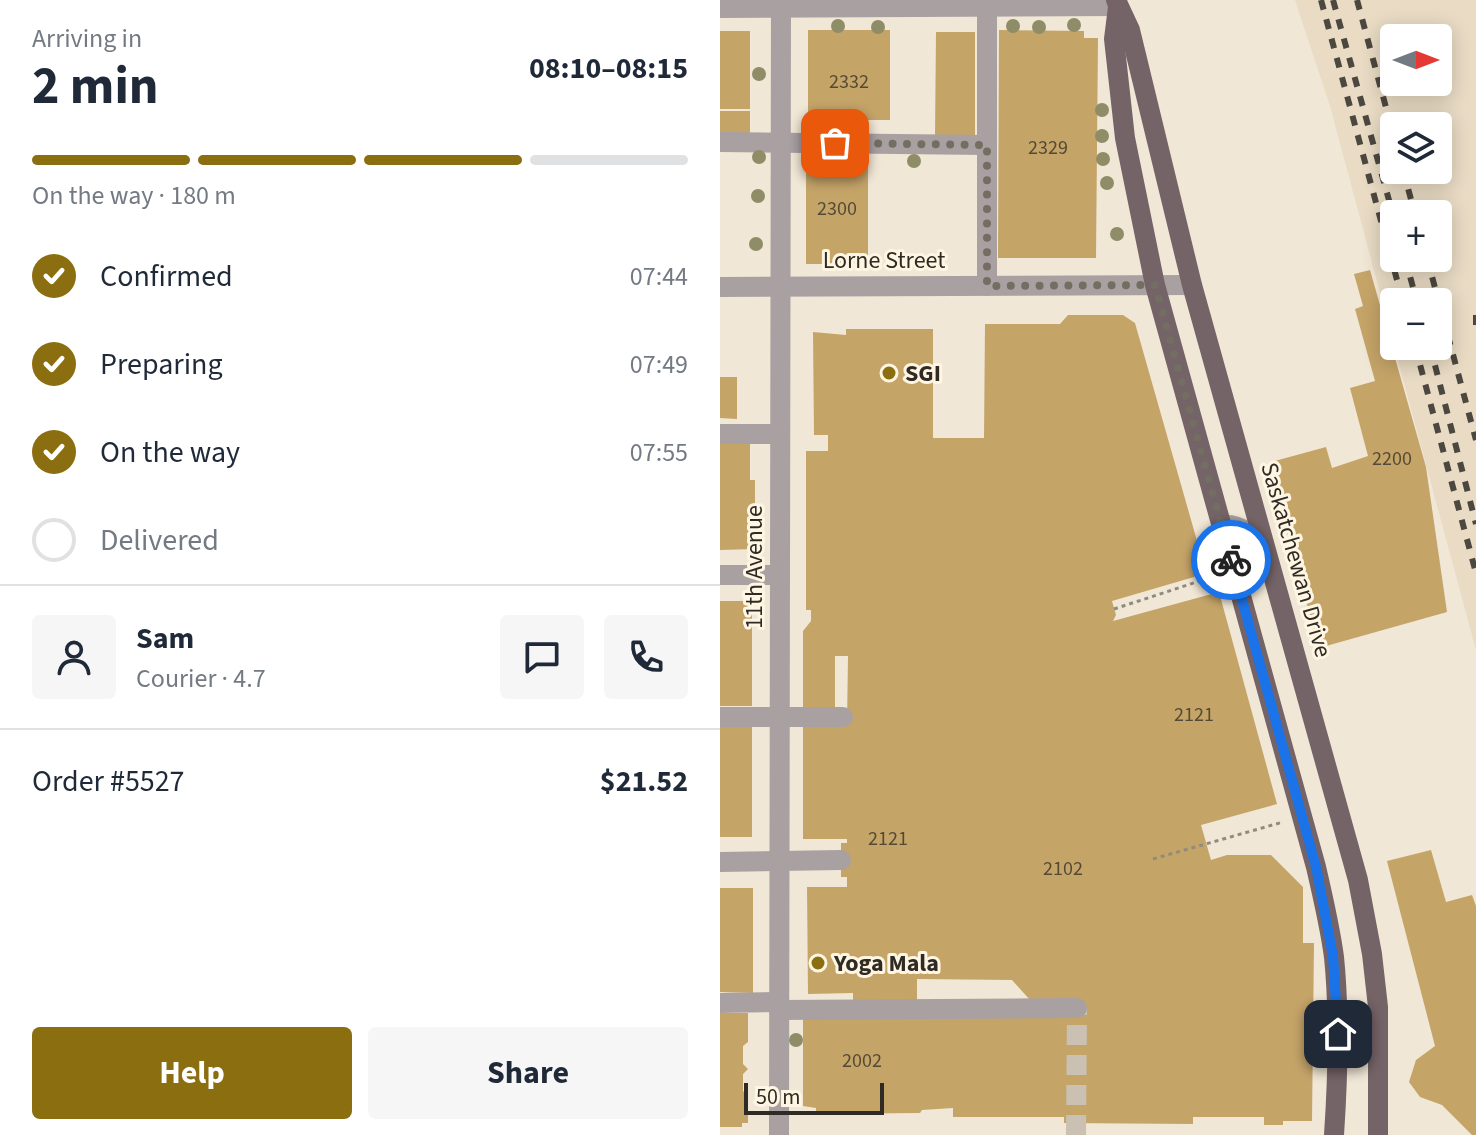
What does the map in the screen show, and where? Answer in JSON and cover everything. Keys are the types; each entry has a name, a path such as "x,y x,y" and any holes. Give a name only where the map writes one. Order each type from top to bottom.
{"main road":[{"name":"Saskatchewan Drive","path":"1117,3 1130,30 1192,285 1367,919 1378,1007 1378,1135"},
{"path":"1117,3 1114,39 1125,138 1155,285 1316,867 1333,956 1338,1062 1334,1135"}],"street":[{"path":"720,8 781,4 987,7 1117,3"},
{"name":"11th Avenue","path":"779,1135 781,4"},
{"path":"987,7 987,286"},
{"path":"720,142 987,145"},
{"name":"Lorne Street","path":"720,287 1192,285"},
{"path":"720,434 780,434"},
{"path":"1221,525 1238,525 1247,530 1271,566"},
{"path":"720,575 780,575"},
{"path":"720,717 843,717"},
{"path":"720,862 841,860"},
{"path":"720,1003 1077,1008"}],"path":[{"path":"1114,609 1234,570"},
{"path":"1153,859 1302,816"}],"shaded area":[{"path":"1295,0 1476,0 1476,650 1398,360 1452,360 1452,288 1380,288 1380,293 1330,106"}],"building":[{"path":"808,30 890,30 890,120 808,120"},
{"path":"999,30 1084,31 1084,38 1098,38 1096,258 998,258"},
{"path":"720,31 750,31 750,109 720,109"},
{"path":"936,32 975,32 975,136 935,136"},
{"path":"720,111 750,111 750,140 720,140"},
{"path":"806,154 868,154 868,264 806,264"},
{"path":"1370,270 1380,305 1380,360 1396,360 1426,467 1447,612 1319,648 1275,488 1277,485 1271,462 1326,447 1332,468 1368,456 1350,388 1375,381 1355,309 1363,306 1354,274"},
{"path":"1068,315 1123,315 1135,323 1203,562 1201,571 1194,577 1112,601 1116,615 1113,621 1219,592 1277,804 1201,825 1211,860 1227,855 1271,855 1303,887 1303,943 1314,943 1312,1121 1283,1121 1283,1125 1264,1125 1264,1117 1193,1117 1193,1124 1064,1123 1064,1117 953,1117 953,1108 922,1110 920,1113 816,1114 816,1108 803,1106 803,1017 1031,1001 1012,980 917,979 917,1002 853,1002 853,993 808,994 807,887 847,887 847,877 841,877 841,843 847,843 847,839 803,839 803,725 847,725 848,656 835,656 835,711 803,711 803,631 811,621 811,610 806,610 806,451 828,451 828,435 814,435 813,332 846,335 846,329 933,329 933,438 984,438 985,324 1060,324"},
{"path":"720,377 737,377 737,419 720,418"},
{"path":"720,443 750,443 750,480 755,480 755,549 720,550"},
{"path":"720,601 752,601 752,706 720,706"},
{"path":"720,724 752,724 752,837 720,837"},
{"path":"1431,850 1446,902 1472,895 1476,906 1476,1135 1472,1135 1442,1105 1420,1097 1409,1082 1416,1060 1435,1046 1387,861"},
{"path":"720,888 753,888 753,993 720,992"},
{"path":"720,1013 748,1013 748,1042 743,1046 743,1064 748,1069 743,1074 743,1091 748,1096 748,1123 742,1123 742,1127 720,1127"}],"tunnel":[{"path":"1076,1135 1077,1008"}],"railway":[{"path":"1321,0 1399,288"},
{"path":"1333,0 1389,200"},
{"path":"1357,0 1387,112"},
{"path":"1407,184 1411,200"},
{"path":"1409,272 1413,288"},
{"path":"1431,272 1476,440"},
{"path":"1476,315 1476,333"},
{"path":"1419,360 1476,573"},
{"path":"1434,360 1476,524"}],"way so far":[{"path":"835,143 987,145 987,286 1155,285 1231,560"}],"place":[{"name":"SGI","path":"889,373"},
{"name":"Yoga Mala","path":"818,963"}],"route":[{"path":"1231,560 1327,914 1338,1007 1338,1034"}]}
